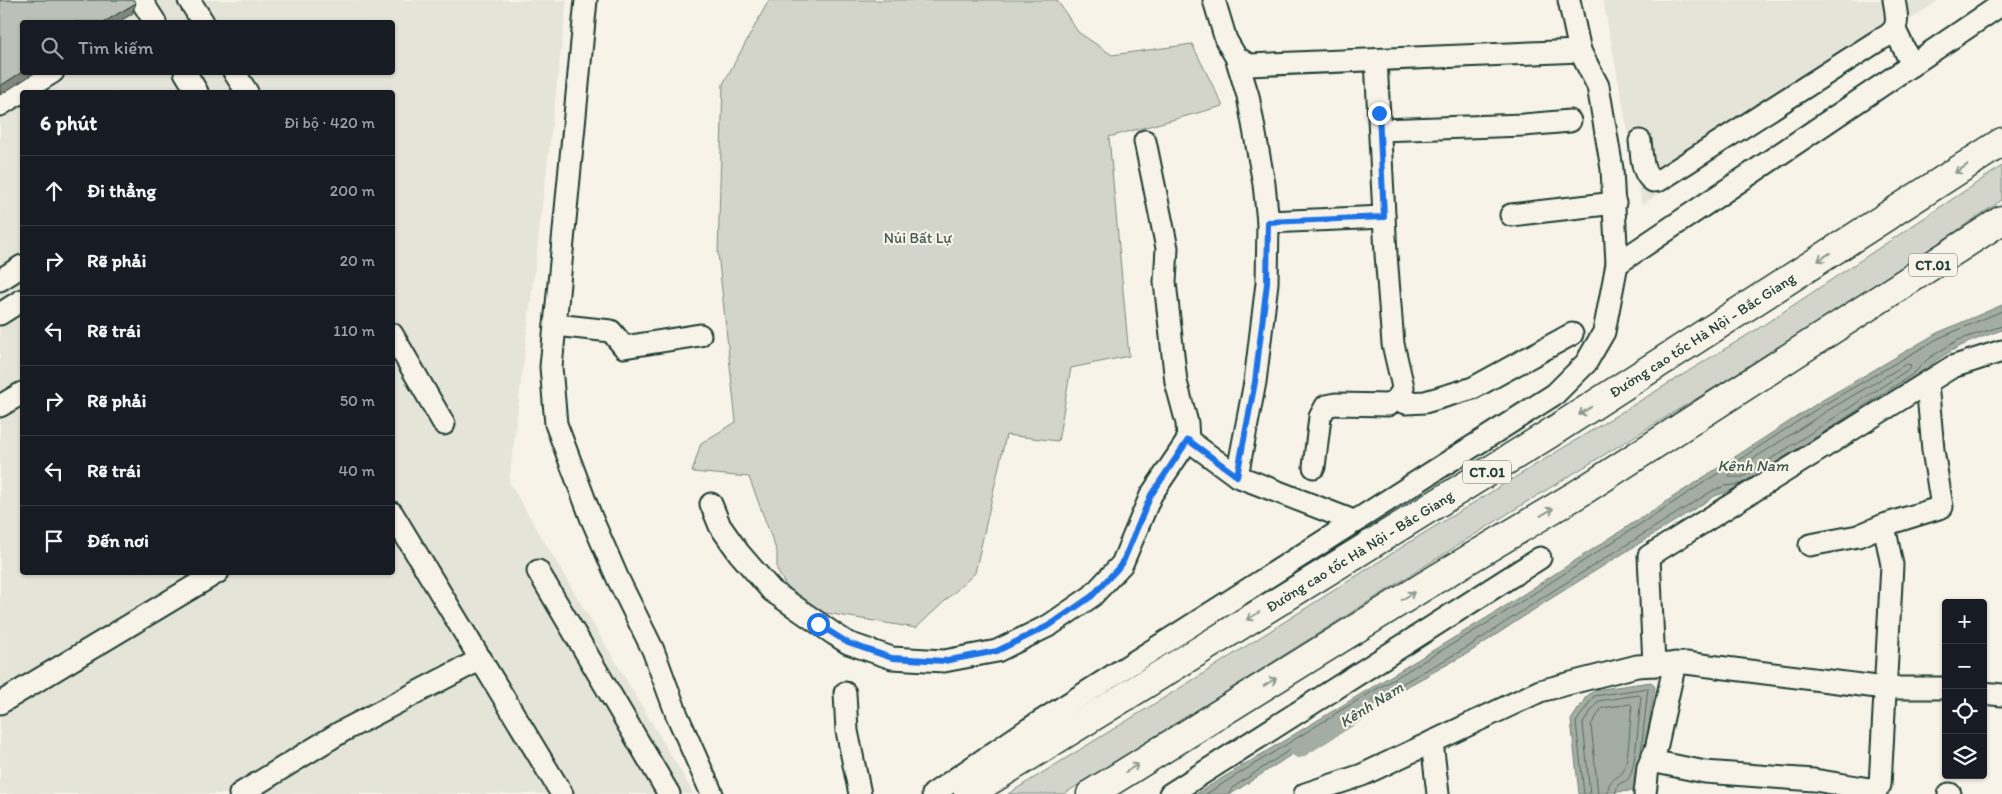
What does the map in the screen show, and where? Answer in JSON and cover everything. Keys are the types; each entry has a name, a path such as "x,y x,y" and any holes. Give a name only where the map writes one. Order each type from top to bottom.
{"highway":[{"name":"Đường cao tốc Hà Nội - Bắc Giang","path":"968,794 1549,434 2002,142"},
{"name":"CT.01","path":"1091,794 1426,585 1581,492 2002,220"},
{"path":"1864,310 2002,233"}],"street":[{"path":"189,0 202,20"},
{"path":"586,0 551,367 556,424 591,517 618,579 653,650 677,715 712,794"},
{"path":"1214,0 1226,40 1236,57 1248,96 1264,184 1268,222 1267,283 1255,382 1237,476"},
{"path":"933,794 1027,730 1555,394 1586,363 1604,332 1617,264 1615,203 1612,169 1598,86 1580,51 1569,0"},
{"path":"1640,141 1647,177 1653,181 1660,180 1879,40 1889,36 1894,30 1898,19 1894,0"},
{"path":"1617,264 2002,4"},
{"path":"1894,30 1912,65"},
{"path":"1236,57 1249,65 1580,51"},
{"path":"1314,467 1320,417 1326,406 1336,404 1388,404 1396,400 1401,393 1402,387 1393,344 1376,60"},
{"path":"24,90 48,75"},
{"path":"187,75 196,90"},
{"path":"236,75 246,90"},
{"path":"0,105 20,93"},
{"path":"1380,130 1524,125 1570,121"},
{"path":"711,504 720,526 734,546 772,591 848,643 892,658 944,661 997,651 1050,625 1092,596 1122,564 1151,495 1188,440 1187,423 1176,382 1166,282 1167,248 1145,141"},
{"path":"1512,215 1615,203"},
{"path":"1268,222 1384,217"},
{"path":"0,280 20,267"},
{"path":"0,314 20,301"},
{"path":"555,325 611,330 624,347 700,335"},
{"path":"1396,400 1406,403 1425,402 1473,388 1572,334"},
{"path":"395,339 444,424"},
{"path":"1654,665 1648,556 1952,367 2002,351"},
{"path":"1810,545 1858,536 1942,506 1933,450 1927,383"},
{"path":"0,406 20,394"},
{"path":"1188,440 1237,476 1356,522"},
{"path":"395,518 562,794"},
{"path":"1651,761 1704,772 1814,780 1876,792 1880,786 1892,565 1884,526"},
{"path":"1170,794 1540,558"},
{"path":"538,570 669,794"},
{"path":"0,703 213,575"},
{"path":"240,794 341,732 481,659"},
{"path":"1645,794 1648,767 1656,749 1675,663"},
{"path":"1305,794 1363,784 1432,742 1540,691 1637,666 1686,663 1885,688 1942,688"},
{"path":"845,693 847,731 860,794"},
{"path":"1987,693 2002,695"},
{"path":"1432,742 1438,794"}],"shaded area":[{"path":"0,0 567,0 509,482 694,794 0,794"},
{"path":"1603,0 1939,0 1642,205"}],"green space":[{"name":"Núi Bất Lự","path":"769,0 1057,0 1078,32 1112,55 1192,44 1223,106 1109,137 1129,356 1071,368 1058,441 1006,435 975,573 916,628 802,609 794,600 777,570 777,552 749,477 692,472 701,443 736,422 718,253 723,84"},
{"path":"2002,166 2002,200 1763,358 1520,506 1064,794 1008,794 1193,680 1421,535 1759,328"}],"water":[{"name":"Kênh Nam","path":"2002,305 2002,330 1956,348 1946,354 1916,378 1738,488 1715,496 1547,601 1470,652 1337,725 1231,794 1196,794 1493,614 1821,401 1937,333"},
{"path":"1651,682 1655,687 1650,715 1648,748 1636,789 1633,791 1579,794 1571,720 1586,697 1595,690"}],"building":[{"path":"0,0 134,0 136,3 107,20 20,20 20,73 0,86"}],"waterway":[{"name":"Kênh Nam","path":"1299,749 1366,707"}],"route":[{"path":"818,624 848,643 892,658 944,661 997,651 1050,625 1092,596 1122,564 1151,495 1188,440 1237,476 1255,382 1262,325 1267,283 1268,222 1384,217 1379,113"}]}
